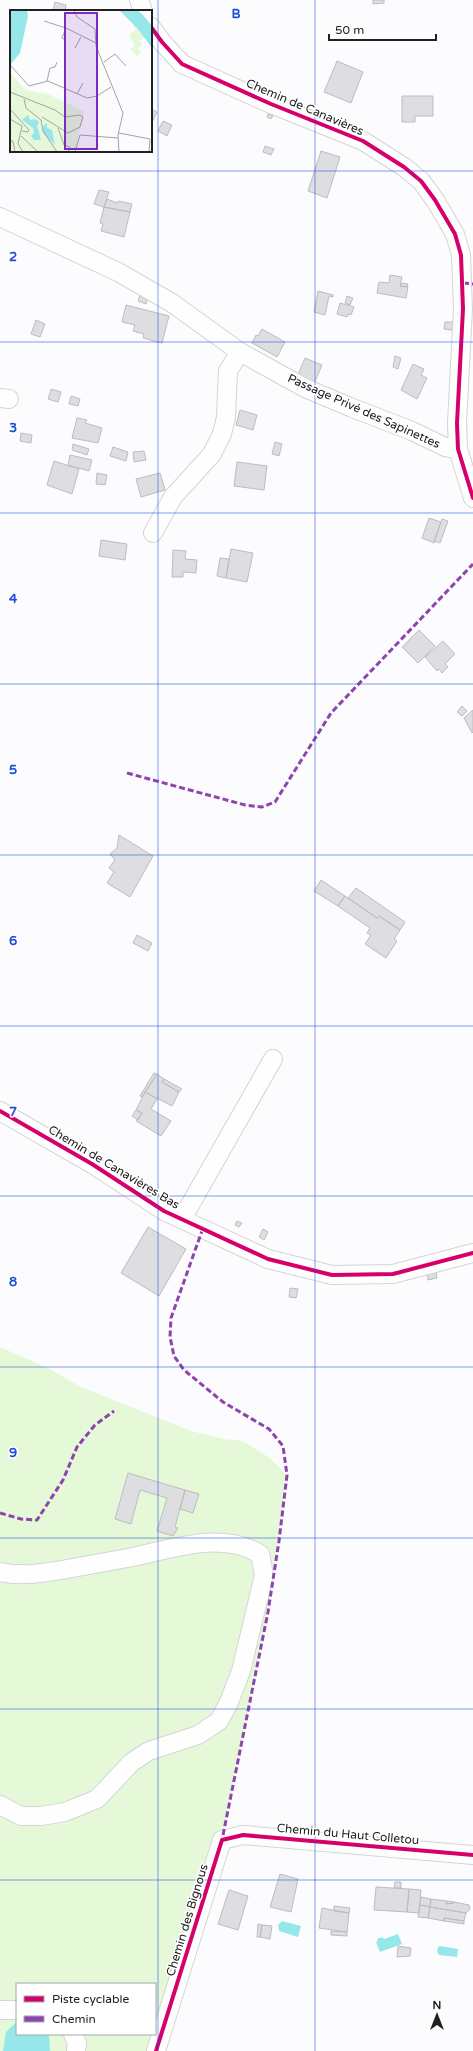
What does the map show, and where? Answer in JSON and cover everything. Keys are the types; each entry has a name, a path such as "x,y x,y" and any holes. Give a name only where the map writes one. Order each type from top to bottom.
{"street":[{"path":"140,0 143,10"},
{"name":"Chemin de Canavières","path":"152,28 182,64 271,104 363,141 404,167 420,181 435,200 455,234 461,255 463,276 463,309 457,423 458,449 473,498"},
{"name":"Passage Privé des Sapinettes","path":"2,221 125,276 172,303 240,352 305,388 412,431 445,447 458,449"},
{"path":"153,533 173,497 212,454 222,434 226,417 228,371 240,352"},
{"path":"182,1219 273,1059"},
{"name":"Chemin de Canavières Bas","path":"0,1111 92,1164 164,1211 268,1259 332,1275 393,1274 473,1254"},
{"path":"0,1572 11,1575 46,1573 194,1544 224,1543 248,1547 260,1554 264,1575 241,1671 230,1702 219,1721 198,1736 149,1751 132,1762 97,1799 65,1812 41,1816 21,1816 0,1805"},
{"name":"Chemin du Haut Colletou","path":"222,1840 243,1835 473,1855"},
{"name":"Chemin des Bignous","path":"156,2051 222,1840"},
{"path":"0,2010 16,2010"},
{"path":"73,2035 76,2043 76,2051"}],"green space":[{"path":"0,1347 48,1368 81,1387 191,1431 224,1439 243,1441 270,1458 287,1475 268,1612 222,1840 156,2051 0,2051"}],"water":[{"path":"282,1921 301,1926 298,1937 279,1931 278,1925"},
{"path":"398,1934 402,1944 380,1952 376,1942 378,1941 377,1939 382,1937 384,1939"},
{"path":"438,1947 458,1949 457,1957 439,1955 437,1952"},
{"path":"16,2022 16,2035 49,2035 50,2051 3,2051 6,2032"}],"building":[{"path":"373,0 384,0 384,3 373,4"},
{"path":"55,2 66,5 65,10 53,10"},
{"path":"337,61 363,72 351,103 324,92"},
{"path":"402,96 433,96 433,116 415,116 415,122 402,122"},
{"path":"152,110 157,112 152,122"},
{"path":"268,114 273,116 271,119 267,117"},
{"path":"163,121 172,125 167,136 158,131"},
{"path":"265,146 274,149 271,155 263,152"},
{"path":"321,151 340,157 327,198 308,191"},
{"path":"99,190 109,192 104,207 94,204"},
{"path":"107,199 117,203 118,201 132,204 130,212 104,207"},
{"path":"104,207 130,212 124,237 101,231 103,224 100,223"},
{"path":"390,275 402,277 400,286 408,287 406,298 377,293 379,282 389,283"},
{"path":"401,283 408,284 407,287 400,286"},
{"path":"318,291 333,295 333,297 329,296 325,315 314,312"},
{"path":"140,295 148,297 146,304 138,301"},
{"path":"347,296 353,298 350,305 345,303"},
{"path":"340,303 354,307 351,315 348,314 347,317 337,314"},
{"path":"126,305 169,316 162,343 143,338 144,334 133,331 135,325 122,322"},
{"path":"36,320 45,324 40,337 31,334"},
{"path":"445,322 453,322 452,330 444,329"},
{"path":"262,329 285,342 277,357 252,343 256,335 258,336"},
{"path":"395,356 401,358 398,369 393,367"},
{"path":"305,358 322,365 314,384 297,377"},
{"path":"413,364 424,369 421,375 427,378 417,399 401,390"},
{"path":"51,389 61,392 58,402 48,399"},
{"path":"71,396 80,399 78,406 69,404"},
{"path":"240,410 257,415 253,430 236,425"},
{"path":"77,418 87,420 85,423 102,428 98,443 72,438"},
{"path":"21,433 32,435 31,443 20,441"},
{"path":"275,442 282,444 279,456 272,454"},
{"path":"73,444 89,449 87,455 72,450"},
{"path":"113,447 128,452 126,461 110,456"},
{"path":"144,451 146,460 134,462 133,452"},
{"path":"70,455 92,460 89,471 68,465"},
{"path":"54,461 79,469 72,494 47,485"},
{"path":"237,462 267,466 264,490 234,486"},
{"path":"97,473 107,475 105,485 96,484"},
{"path":"160,473 165,490 141,497 136,479"},
{"path":"429,518 441,522 434,543 422,538"},
{"path":"442,519 448,521 440,543 434,541"},
{"path":"101,540 127,544 125,560 99,556"},
{"path":"231,549 253,553 247,582 226,578"},
{"path":"173,550 186,551 185,559 197,560 196,573 183,572 183,577 172,577"},
{"path":"220,558 229,559 226,578 217,576"},
{"path":"419,630 435,646 418,663 402,647"},
{"path":"443,641 455,654 445,664 448,667 442,673 439,669 437,671 425,657"},
{"path":"462,706 467,711 462,716 457,712"},
{"path":"473,710 473,732 472,733 464,718"},
{"path":"119,835 153,856 130,897 107,883 114,872 109,868 115,860 110,854 117,848"},
{"path":"321,880 345,896 338,906 314,891"},
{"path":"356,888 405,922 400,930 379,916 377,918 348,898"},
{"path":"345,896 377,918 379,916 400,930 394,939 397,941 386,958 365,944 371,935 367,933 370,928 338,906"},
{"path":"137,935 152,943 148,951 133,943"},
{"path":"154,1073 157,1074 142,1097 140,1096"},
{"path":"157,1074 164,1079 162,1082 179,1092 172,1106 145,1092"},
{"path":"164,1079 182,1089 179,1092 162,1082"},
{"path":"145,1092 157,1099 151,1109 171,1121 161,1136 136,1121 142,1113 136,1110"},
{"path":"136,1110 142,1113 138,1120 132,1116"},
{"path":"237,1221 242,1223 239,1227 235,1225"},
{"path":"148,1227 186,1249 159,1296 121,1273"},
{"path":"263,1229 268,1232 264,1240 259,1237"},
{"path":"436,1272 437,1278 428,1280 427,1274"},
{"path":"290,1288 298,1289 296,1298 289,1297"},
{"path":"128,1473 185,1490 175,1527 178,1528 173,1536 157,1531 167,1498 140,1490 131,1524 115,1519"},
{"path":"185,1490 199,1494 193,1513 180,1509"},
{"path":"280,1874 298,1879 291,1912 270,1907"},
{"path":"395,1882 401,1882 401,1888 394,1888"},
{"path":"376,1887 409,1889 407,1912 374,1910"},
{"path":"409,1889 421,1890 419,1913 407,1912"},
{"path":"229,1890 248,1896 238,1930 218,1924"},
{"path":"421,1897 431,1899 430,1907 420,1905"},
{"path":"431,1899 447,1901 446,1904 454,1902 469,1905 470,1909 466,1913 430,1907"},
{"path":"447,1901 454,1902 454,1903 446,1904"},
{"path":"420,1905 430,1907 428,1918 418,1917"},
{"path":"334,1906 350,1908 349,1913 334,1911"},
{"path":"430,1907 466,1913 464,1921 444,1918 444,1921 428,1918"},
{"path":"322,1908 349,1913 347,1932 319,1928"},
{"path":"444,1918 464,1921 464,1924 444,1921"},
{"path":"258,1924 262,1925 260,1937 257,1937"},
{"path":"262,1925 272,1926 270,1939 260,1937"},
{"path":"331,1931 347,1932 347,1936 331,1935"},
{"path":"398,1946 411,1948 410,1956 397,1957"}],"marked path":[{"path":"463,283 473,284"},
{"path":"127,773 245,805 262,807 275,802 331,713 473,564"},
{"path":"203,1228 171,1318 170,1337 174,1356 184,1370 223,1402 269,1429 283,1446 287,1475 268,1612 222,1840"},
{"path":"0,1513 21,1519 37,1520 63,1480 77,1447 95,1425 114,1411"}],"cycle path":[{"path":"152,28 182,64 271,104 363,141 404,167 421,181 435,200 455,234 461,255 463,309 457,423 458,449 473,498"},
{"path":"0,1111 92,1164 164,1211 268,1259 332,1275 393,1274 473,1253"},
{"path":"156,2051 222,1840 243,1835 473,1855"}]}
